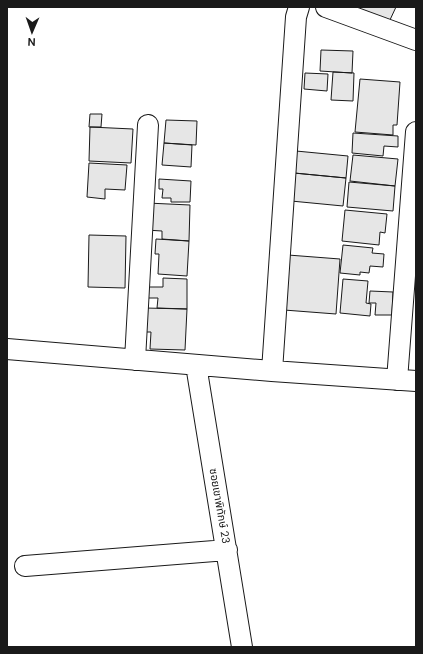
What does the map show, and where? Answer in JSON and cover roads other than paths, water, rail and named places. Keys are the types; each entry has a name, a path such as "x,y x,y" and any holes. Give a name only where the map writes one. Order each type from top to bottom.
{"street":[{"path":"272,371 296,17 299,7"},
{"path":"326,7 416,40"},
{"path":"135,360 148,124"},
{"path":"7,349 272,371 406,380 416,132"},
{"name":"ซอยเขาพิทักษ์ 23","path":"196,365 242,647"},
{"path":"25,566 227,550"}]}
